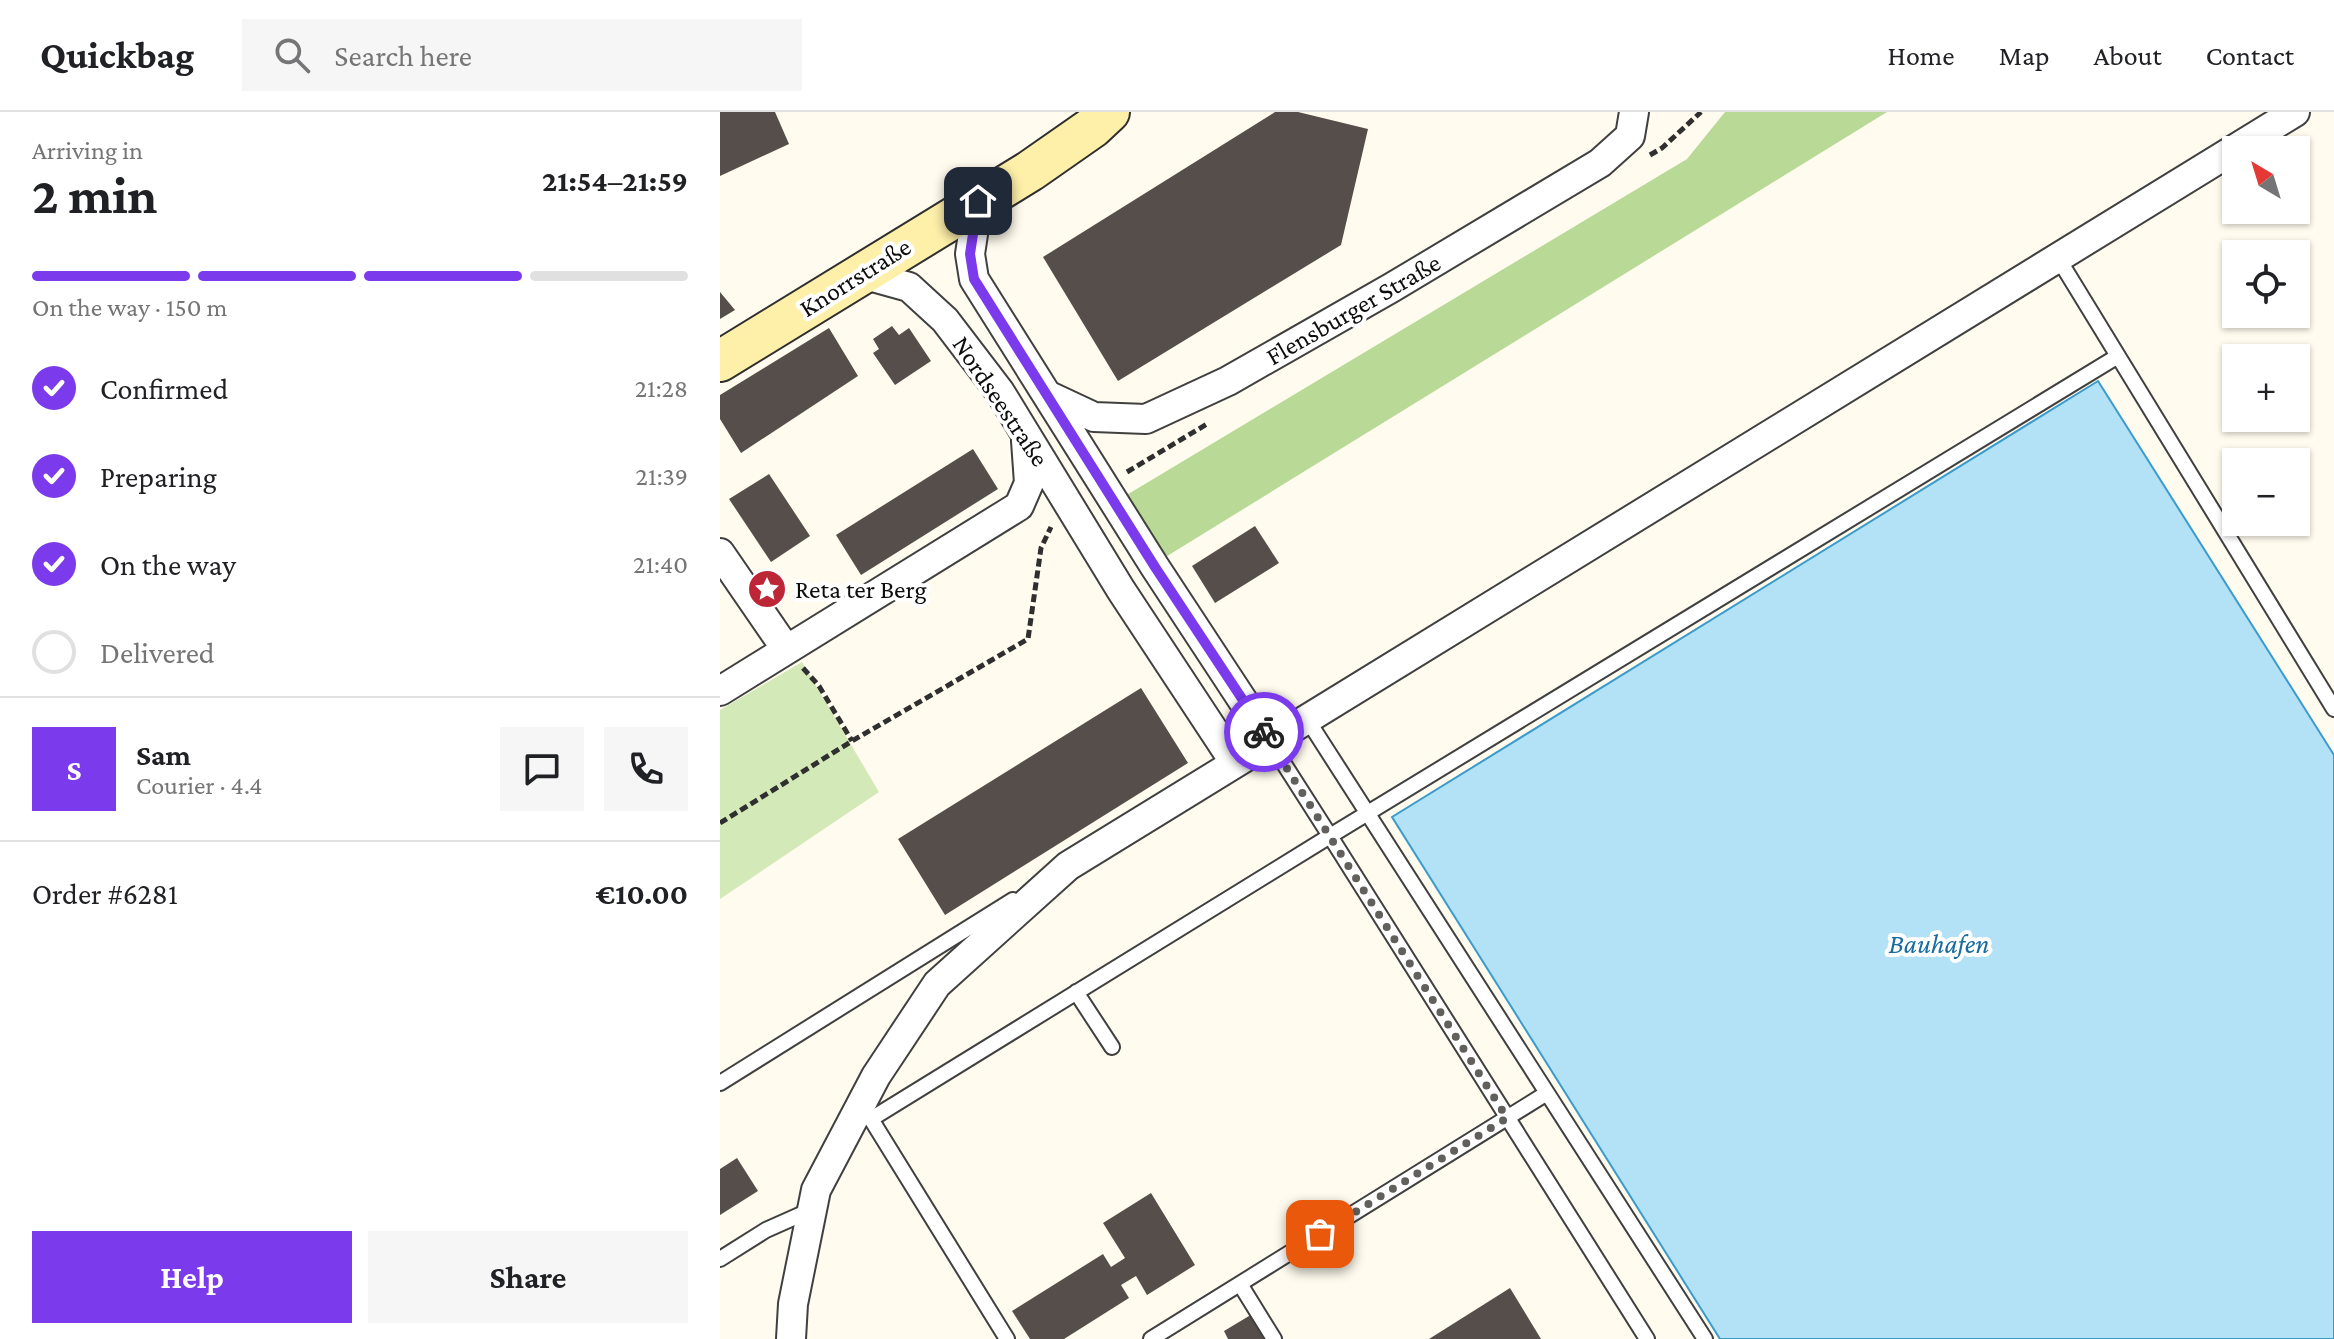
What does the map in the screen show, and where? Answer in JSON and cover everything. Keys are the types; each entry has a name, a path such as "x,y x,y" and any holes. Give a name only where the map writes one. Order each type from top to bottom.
{"main road":[{"name":"Knorrstraße","path":"720,361 1030,171 1093,127 1109,112"}],"street":[{"path":"791,1339 793,1304 816,1190 876,1076 937,984 1068,866 2295,112"},
{"name":"Flensburger Straße","path":"1047,395 1094,417 1146,419 1228,381 1600,163 1630,136 1633,119"},
{"name":"Nordseestraße","path":"978,201 970,254 974,279 1270,742"},
{"name":"Nordseestraße","path":"862,274 909,287 945,320 1000,392 1069,507 1235,763"},
{"path":"720,691 1019,506 1029,483 1026,436"},
{"path":"720,553 786,649"},
{"path":"1114,578 1148,555"}],"lane":[{"path":"2058,258 2334,709"},
{"path":"843,1136 2118,356"},
{"path":"1307,719 1705,1339"},
{"path":"1270,742 1647,1339"},
{"path":"720,1083 1068,866"},
{"path":"1076,992 1112,1047"},
{"path":"1151,1339 1547,1093"},
{"path":"871,1119 1007,1339"},
{"path":"720,1259 766,1230 812,1209"},
{"path":"1240,1284 1274,1339"}],"path":[{"path":"1662,148 1701,112"},
{"path":"1104,486 1144,462"},
{"path":"720,823 852,741 1028,639 1041,548 1048,531 1069,507"},
{"path":"786,649 819,686 852,741"}],"green space":[{"path":"1725,112 1887,112 1164,558 1125,496 1687,159"},
{"path":"802,662 879,792 720,899 720,710"}],"water":[{"name":"Bauhafen","path":"2098,381 2334,755 2334,1339 1720,1339 1392,817"}],"building":[{"path":"720,112 775,112 789,144 720,176"},
{"path":"1275,112 1298,112 1368,129 1341,245 1118,381 1043,257"},
{"path":"720,292 735,310 720,319"},
{"path":"892,326 899,335 909,328 931,361 895,385 873,353 879,349 873,339"},
{"path":"829,328 858,376 741,453 720,419 720,395"},
{"path":"973,449 998,489 861,575 836,535"},
{"path":"769,474 810,536 771,562 729,499"},
{"path":"1255,526 1279,563 1215,603 1192,566"},
{"path":"1141,688 1188,763 945,915 898,839"},
{"path":"737,1158 758,1191 720,1215 720,1169"},
{"path":"1151,1193 1195,1265 1147,1295 1136,1276 1121,1285 1129,1298 1064,1339 1030,1339 1012,1311 1103,1254 1111,1267 1125,1258 1103,1223"},
{"path":"1510,1288 1541,1339 1429,1339"},
{"path":"1259,1310 1276,1339 1228,1339 1224,1331"}],"way so far":[{"path":"1264,732 1507,1118 1320,1234"}],"place":[{"name":"Reta ter Berg","path":"767,589"}],"route":[{"path":"978,201 970,254 974,279 1155,567 1264,732"}]}
